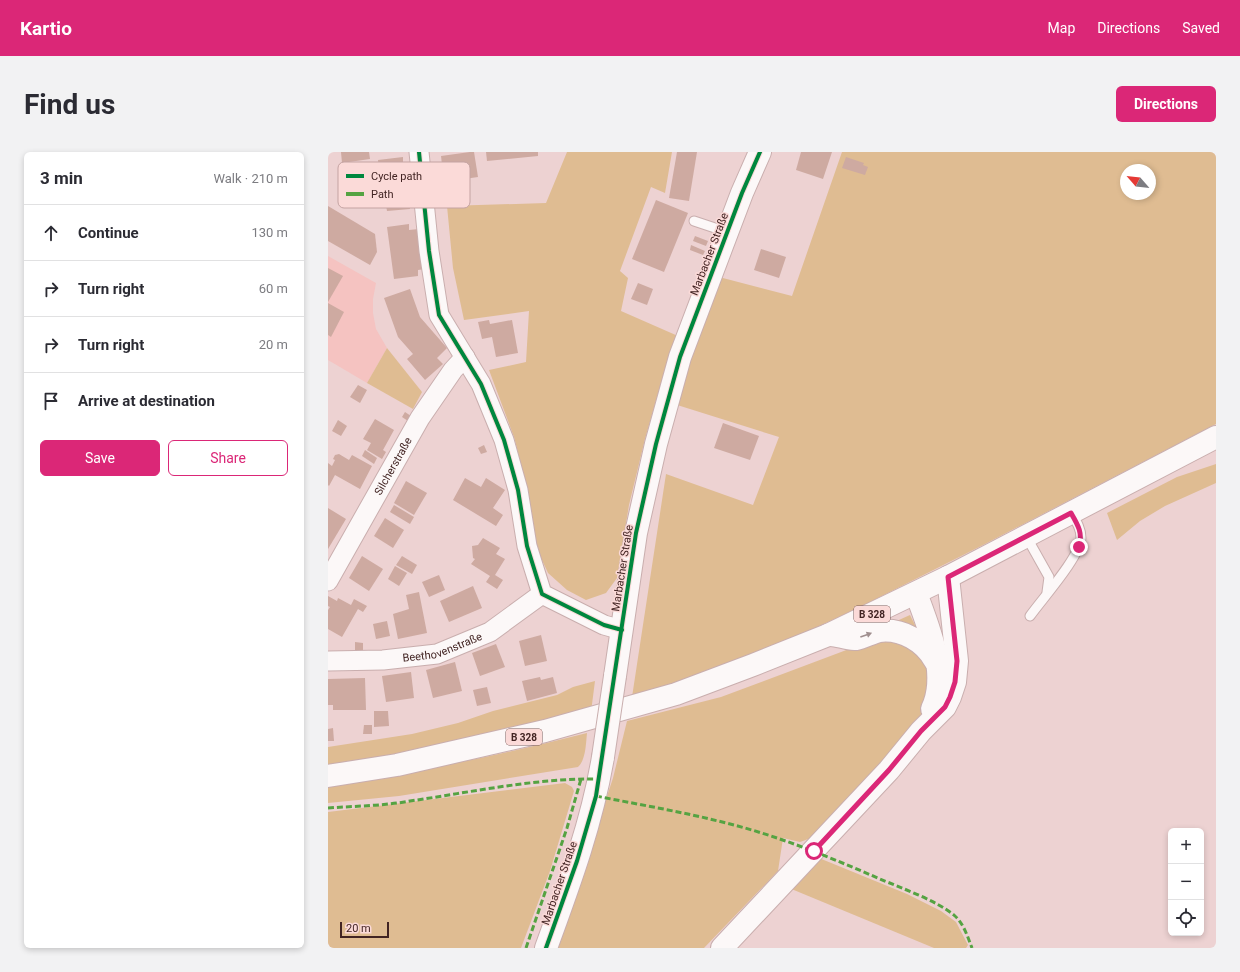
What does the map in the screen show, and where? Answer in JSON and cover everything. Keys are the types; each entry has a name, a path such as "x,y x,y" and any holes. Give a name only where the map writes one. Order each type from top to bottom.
{"main road":[{"name":"Marbacher Straße","path":"546,948 577,861 596,796 636,533 656,444 680,357 742,193 760,152"},
{"name":"B 328","path":"328,776 397,765 498,743 584,721 689,689 753,666 828,634 916,593 1216,437"},
{"path":"722,948 884,776 921,731 945,707 955,682 957,661 948,577"},
{"path":"916,593 929,632 938,667 938,692 935,703 921,731"},
{"path":"828,634 836,634 850,639 856,639 879,631 900,632 922,644 930,653 938,667"}],"street":[{"path":"419,152 420,162"},
{"path":"425,208 429,251 439,315 481,384 504,440 518,490 527,546 542,594 604,625 622,630"},
{"name":"Silcherstraße","path":"328,581 420,418 453,370 465,357"},
{"name":"Beethovenstraße","path":"328,661 383,660 437,654 490,632 542,594"}],"lane":[{"path":"694,221 728,232"},
{"path":"1030,616 1079,547 1081,539 1080,530 1071,513"},
{"path":"1026,536 1050,577 1046,594"}],"shaded area":[{"path":"567,152 672,152 665,193 651,187 620,271 628,278 621,311 678,336 669,355 645,439 629,505 617,578 606,593 586,600 567,590 548,573 536,547 530,521 526,484 514,437 489,370 526,362 529,311 464,320 453,268 447,208 470,208 470,205 546,203"},
{"path":"842,152 1216,152 1216,424 985,544 860,607 783,643 632,697 666,474 753,505 779,437 674,404 719,277 792,296"},
{"path":"328,256 376,283 373,299 373,313 376,329 387,348 367,383 328,360"},
{"path":"387,348 422,392 413,409 367,383"},
{"path":"1216,464 1216,483 1165,506 1140,521 1117,540 1107,513 1177,477"},
{"path":"910,615 920,635 890,624"},
{"path":"881,637 899,640 926,657 930,703 913,731 811,838 800,842 783,838 778,871 704,948 557,948 613,778 627,721 721,697"},
{"path":"595,681 591,712 472,742 328,767 328,747 412,734 458,723 493,711 557,695 573,687"},
{"path":"587,733 583,760 578,767 399,796 328,803 328,785 459,762 523,749"},
{"path":"565,783 572,787 574,791 550,871 521,948 328,948 328,812"},
{"path":"819,858 907,894 941,911 956,922 968,945 966,948 934,948 789,888"}],"building":[{"path":"341,152 369,152 370,159 342,162"},
{"path":"474,152 478,177 470,178 470,162 442,162 441,156"},
{"path":"486,152 538,152 538,156 487,161"},
{"path":"677,152 697,152 689,201 669,198"},
{"path":"801,152 832,152 823,179 796,170"},
{"path":"403,157 403,162 378,162 378,160"},
{"path":"846,157 864,163 863,165 868,167 865,175 842,168"},
{"path":"656,200 688,213 664,272 632,259"},
{"path":"328,206 375,234 377,252 370,265 328,241"},
{"path":"386,208 410,209 387,211"},
{"path":"409,224 409,230 419,229 425,269 418,270 418,276 394,279 387,227"},
{"path":"695,236 708,241 706,246 693,241"},
{"path":"691,245 705,251 703,255 690,250"},
{"path":"761,249 786,257 779,278 754,270"},
{"path":"328,268 343,276 328,302"},
{"path":"638,283 653,289 647,305 631,299"},
{"path":"410,289 420,317 447,348 437,358 443,364 425,380 407,359 413,354 398,337 384,298"},
{"path":"328,303 344,312 331,337 328,335"},
{"path":"489,320 490,324 512,320 518,353 496,357 492,337 482,339 478,322"},
{"path":"358,385 367,390 360,403 350,397"},
{"path":"405,412 411,416 408,421 402,417"},
{"path":"375,419 394,430 383,450 386,452 382,459 367,450 371,443 363,439"},
{"path":"338,420 347,426 341,436 332,431"},
{"path":"723,423 759,436 750,460 714,448"},
{"path":"484,445 487,452 481,454 478,448"},
{"path":"365,450 377,458 374,464 362,456"},
{"path":"339,454 349,460 352,455 372,466 360,489 335,475 329,486 328,485 328,463 332,466 335,460 333,459 335,455"},
{"path":"465,478 481,487 486,478 505,490 493,508 503,515 496,526 453,500"},
{"path":"406,481 427,493 414,515 394,503"},
{"path":"394,505 414,517 410,524 390,512"},
{"path":"328,508 346,519 328,549"},
{"path":"385,518 404,530 393,548 374,536"},
{"path":"483,538 500,548 496,554 505,559 495,575 503,580 497,589 486,582 490,576 471,564 475,559 473,558 472,546 478,545"},
{"path":"362,556 383,569 369,591 349,578"},
{"path":"402,556 417,565 412,574 396,565"},
{"path":"395,566 407,573 399,586 388,579"},
{"path":"439,575 445,590 429,597 422,582"},
{"path":"473,586 482,608 449,622 440,601"},
{"path":"419,592 427,633 398,639 393,614 409,609 406,595"},
{"path":"328,596 337,601 338,598 351,605 354,599 367,606 363,612 358,609 342,637 328,629 328,610 330,607 328,606"},
{"path":"387,621 390,636 376,639 373,624"},
{"path":"541,635 547,661 525,666 519,641"},
{"path":"355,642 363,643 363,650 355,650"},
{"path":"496,644 505,667 480,676 472,653"},
{"path":"455,662 462,691 433,698 426,670"},
{"path":"411,672 414,698 386,702 382,676"},
{"path":"540,677 541,680 553,677 557,693 527,701 522,681"},
{"path":"365,678 366,710 333,710 333,705 328,705 328,679"},
{"path":"487,687 491,703 477,706 473,690"},
{"path":"374,711 388,711 389,726 374,727"},
{"path":"364,725 372,725 372,734 363,734"},
{"path":"333,728 334,741 328,741 328,729"}],"marked path":[{"path":"328,808 400,803 528,783 576,779 600,779"},
{"path":"526,948 567,828 581,779"},
{"path":"596,796 688,814 739,826 820,854 919,895 948,910 961,923 972,948"}],"cycle path":[{"path":"419,152 420,162"},
{"path":"546,948 577,861 596,796 636,533 656,444 680,357 742,193 760,152"},
{"path":"425,208 429,251 439,315 481,384 504,440 518,490 527,546 542,594 604,625 622,630"}],"route":[{"path":"814,851 889,770 921,731 945,707 950,697 955,682 957,661 948,577 1071,513 1080,530 1081,539 1079,547"}]}
